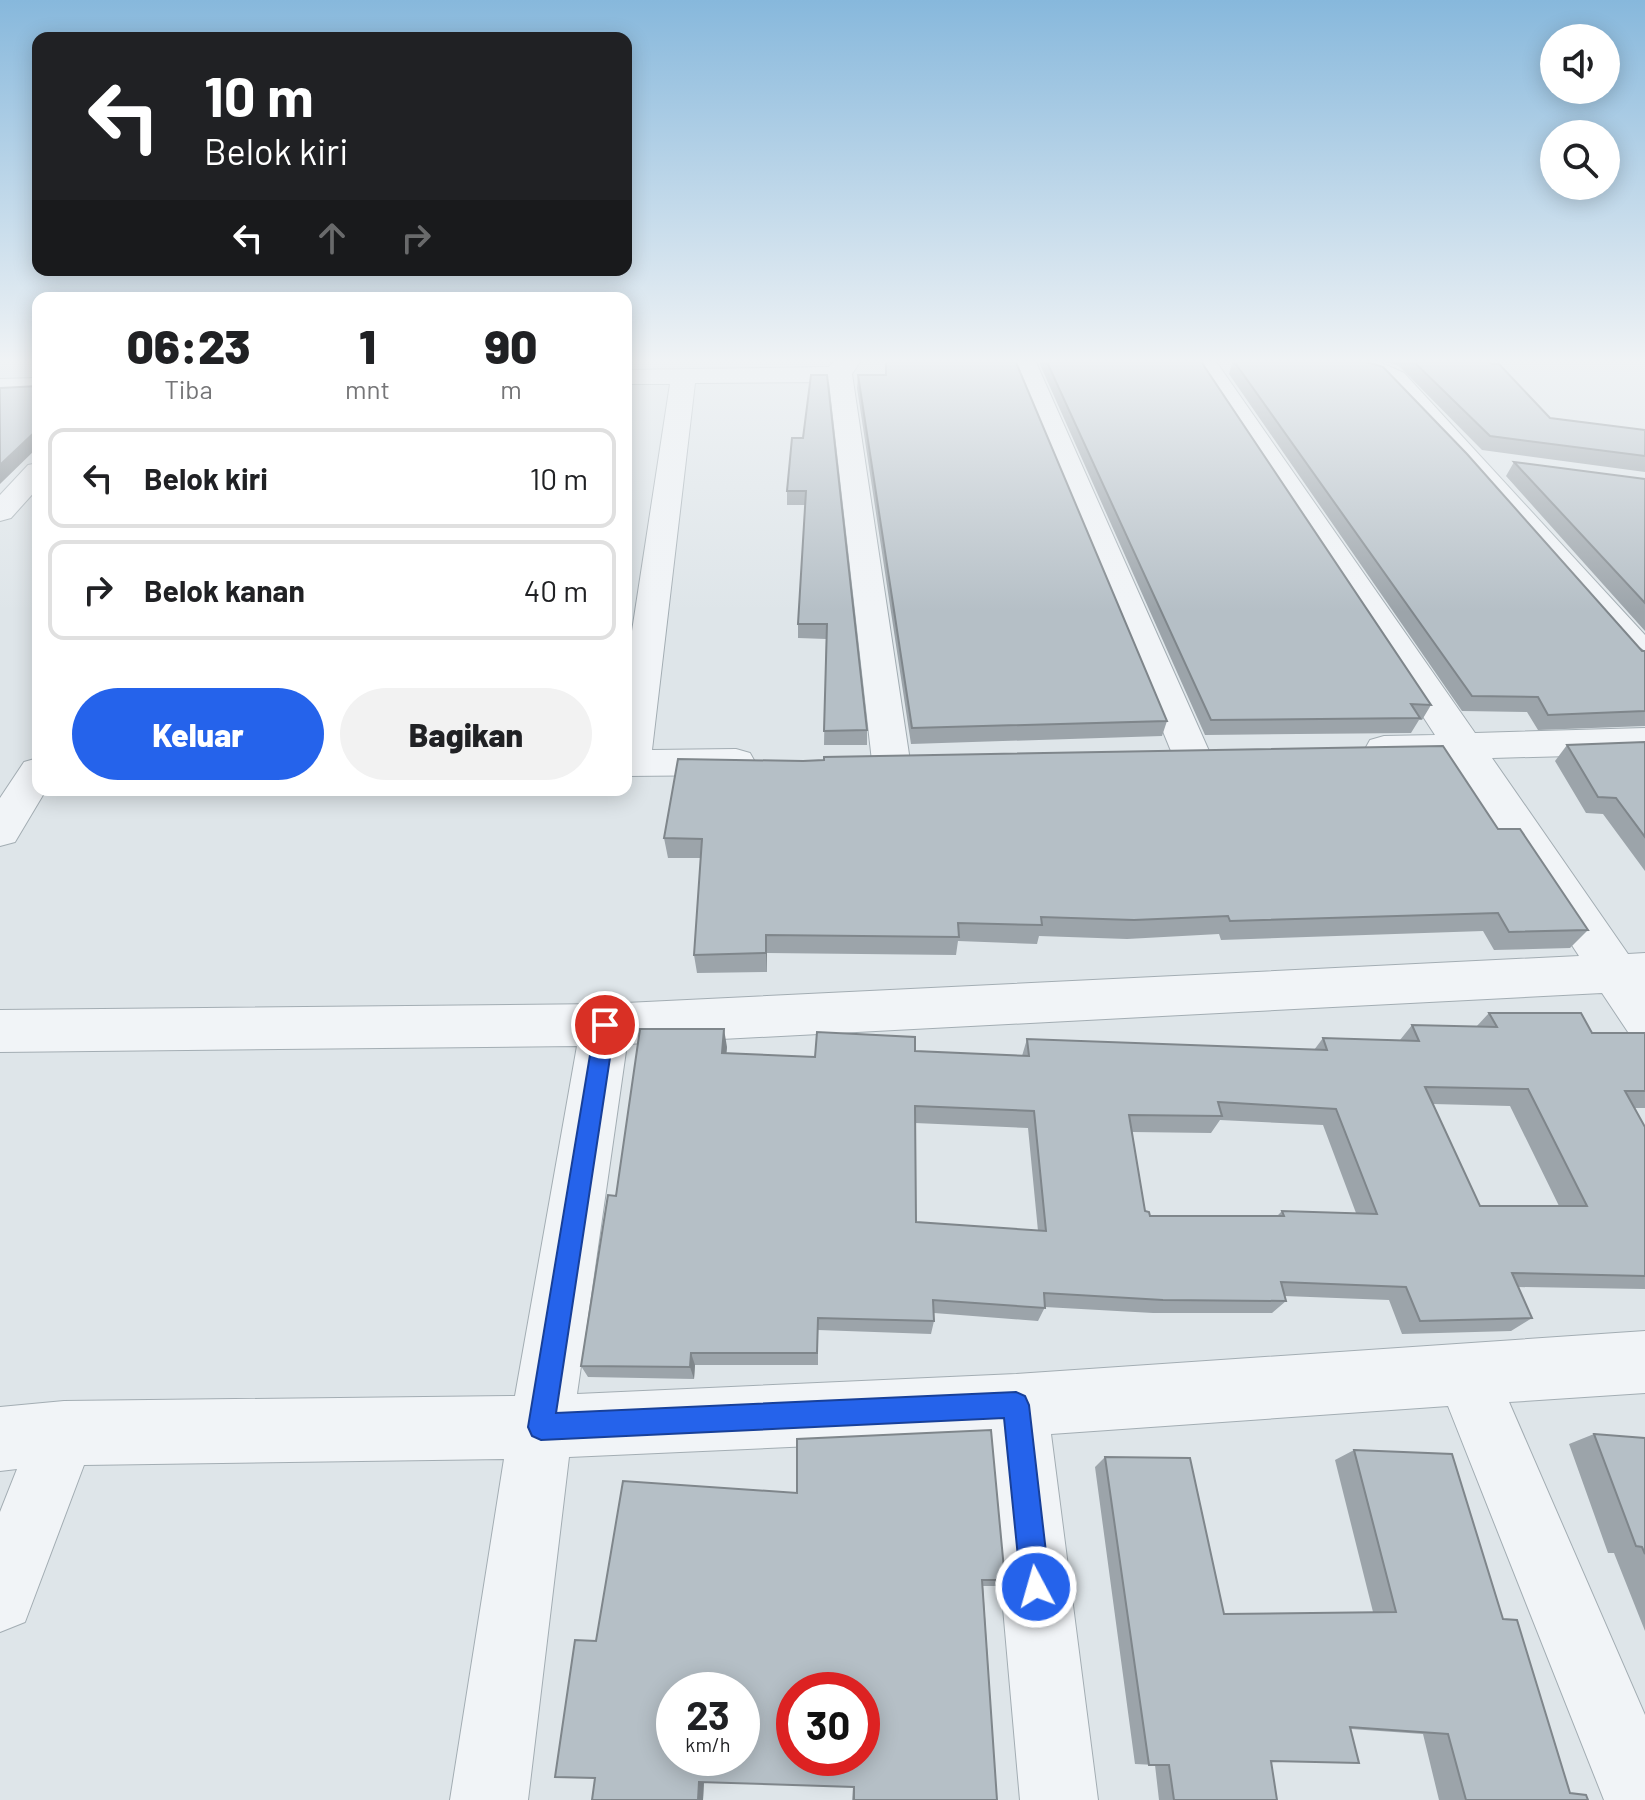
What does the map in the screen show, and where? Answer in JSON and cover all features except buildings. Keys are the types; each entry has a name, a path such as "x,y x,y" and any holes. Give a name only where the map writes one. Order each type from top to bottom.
{"street":[{"path":"632,742 674,444"},
{"path":"853,444 891,761"},
{"path":"1059,444 1189,751"},
{"path":"1259,444 1462,749 1630,973 1645,1018"},
{"path":"1457,444 1645,656"},
{"path":"1472,460 1520,466"},
{"path":"0,512 32,477"},
{"path":"1341,750 1462,749 1645,741"},
{"path":"632,763 769,762"},
{"path":"0,831 27,778"},
{"path":"0,1031 310,1025 605,1025 1630,973"},
{"path":"489,1800 541,1427 605,1025"},
{"path":"0,1439 64,1433 541,1427 1016,1405 1645,1362"},
{"path":"1466,1374 1643,1800"},
{"path":"1016,1405 1059,1800"},
{"path":"0,1597 64,1433"}],"route":[{"path":"605,1025 541,1427 1016,1405 1036,1587"}]}
